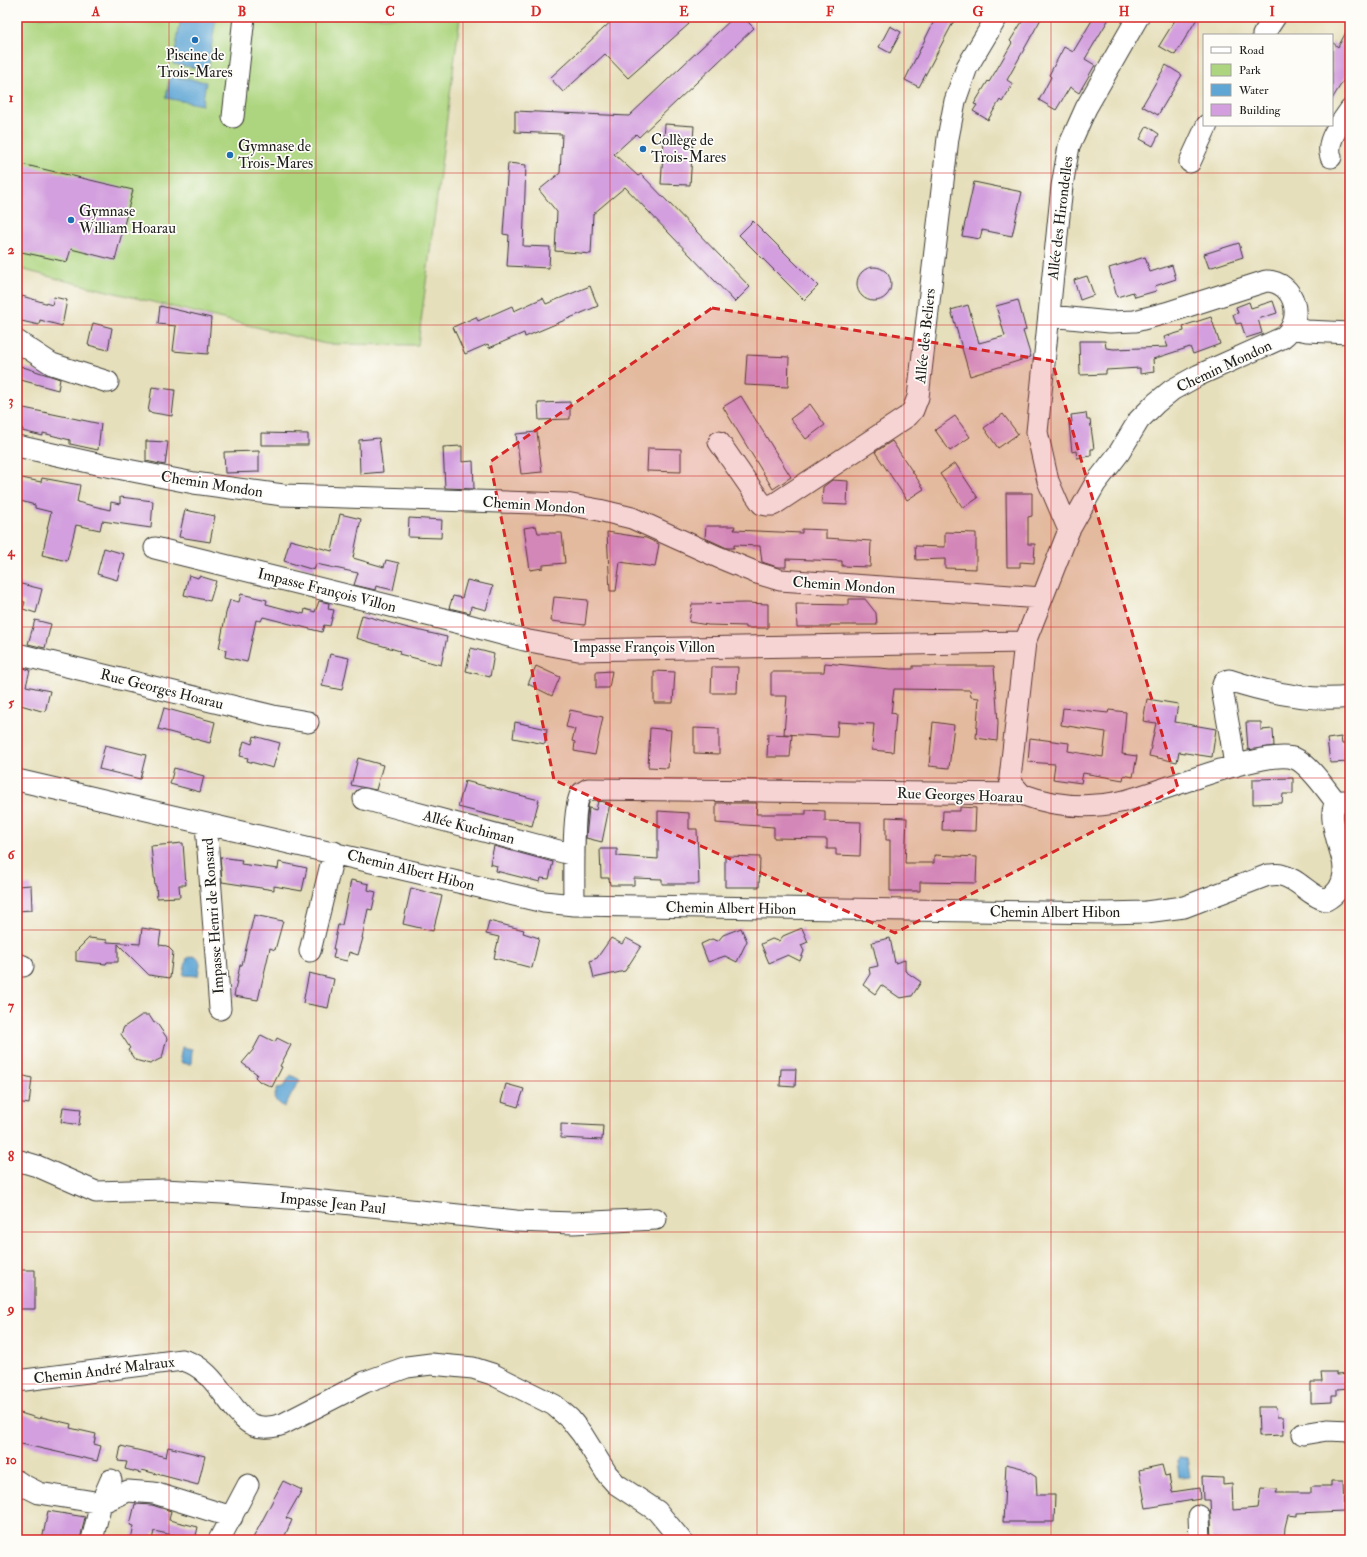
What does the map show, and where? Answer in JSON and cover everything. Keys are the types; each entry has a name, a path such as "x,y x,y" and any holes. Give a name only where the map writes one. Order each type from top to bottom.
{"street":[{"path":"233,117 244,17"},
{"name":"Allée des Beliers","path":"719,442 762,504 767,506 773,505 908,416 913,410 918,398 948,138 955,101 967,67 997,17"},
{"name":"Allée des Hirondelles","path":"1069,530 1048,481 1037,432 1050,316 1062,186 1068,146 1086,108 1138,17"},
{"path":"1264,34 1275,17"},
{"path":"1331,157 1329,145 1350,110"},
{"path":"1190,162 1207,126"},
{"path":"1050,316 1110,322 1135,321 1166,313 1266,281 1272,281 1282,285 1294,303 1295,320 1293,328 1306,331 1350,332"},
{"name":"Chemin Mondon","path":"1021,794 1013,785 1010,778 1025,642 1069,530 1095,484 1119,454 1139,420 1172,390 1199,375 1282,338 1289,334 1293,328"},
{"path":"17,341 52,364 108,382"},
{"name":"Chemin Mondon","path":"17,446 102,465 194,483 284,495 566,504 632,518 718,558 780,580 1042,598"},
{"name":"Impasse François Villon","path":"155,548 524,640 578,650 1025,642"},
{"name":"Rue Georges Hoarau","path":"17,654 273,716 308,722"},
{"path":"1235,766 1222,688 1224,682 1229,680 1280,693 1317,698 1332,699 1350,697"},
{"name":"Rue Georges Hoarau","path":"574,855 578,803 580,794 588,789 1021,794 1035,799 1083,806 1103,805 1135,798 1235,766 1278,756 1288,756 1305,765 1344,802"},
{"name":"Chemin Albert Hibon","path":"17,780 334,852 544,902 574,905 1106,913 1146,912 1184,907 1268,875 1281,875 1292,879 1318,898 1326,900 1334,896 1340,887 1344,875 1344,862 1332,820 1333,810 1344,802"},
{"name":"Allée Kuchiman","path":"364,799 574,855"},
{"name":"Impasse Henri de Ronsard","path":"206,824 220,1009"},
{"path":"310,951 334,852"},
{"path":"574,855 574,905"},
{"name":"Impasse Jean Paul","path":"17,1160 37,1166 96,1192 163,1190 230,1194 313,1200 516,1221 573,1223 656,1219"},
{"name":"Chemin André Malraux","path":"17,1381 182,1360 191,1362 209,1376 242,1417 252,1425 273,1427 283,1424 365,1382 407,1367 431,1364 473,1368 492,1374 554,1405 570,1419 582,1434 607,1474 616,1484 657,1511 682,1540"},
{"path":"1303,1434 1327,1430 1350,1431"},
{"path":"92,1540 101,1503 111,1480"},
{"path":"17,1481 39,1493 101,1503 128,1491 154,1493 232,1517"},
{"path":"219,1540 248,1485"},
{"path":"1199,1516 1200,1540"}],"highlighted area":[{"path":"712,308 1052,361 1178,788 895,933 554,780 490,462"}],"green space":[{"name":"Gymnase de Trois-Mares","path":"17,17 460,17 418,345 326,344 17,268"}],"water":[{"name":"Piscine de Trois-Mares","path":"181,17 216,17 208,70 173,64"},
{"path":"170,76 206,82 202,105 166,98"},
{"path":"192,956 198,958 200,964 198,976 183,975 187,958"},
{"path":"182,1047 192,1049 191,1064 182,1063 180,1058"},
{"path":"291,1075 300,1080 284,1107 274,1099 277,1088 283,1087"},
{"path":"1181,1457 1187,1458 1190,1477 1179,1478 1177,1460"}],"building":[{"path":"616,17 683,17 689,24 628,78 605,54 563,92 550,78"},
{"path":"734,17 743,17 754,28 639,137 636,134 614,154 638,176 641,174 750,287 735,302 625,187 593,214 591,254 555,251 557,212 539,190 560,173 562,134 515,132 515,111 629,116"},
{"path":"936,17 956,17 919,87 905,80"},
{"path":"1025,17 1042,17 1007,80 1013,84 1002,102 1000,100 988,120 973,111 977,105 974,104 997,69 1012,43 1010,41"},
{"path":"1094,17 1110,17 1085,59 1095,65 1079,93 1070,87 1056,110 1039,100 1051,77 1049,75 1064,47 1073,52"},
{"path":"1177,17 1198,17 1175,55 1159,46"},
{"path":"1350,25 1350,70 1333,97 1333,43 1338,47"},
{"path":"890,26 901,32 890,53 879,47"},
{"path":"1166,65 1182,75 1158,115 1142,106"},
{"path":"665,124 694,126 690,185 661,184"},
{"path":"1147,126 1159,134 1153,146 1140,139"},
{"name":"Gymnase William Hoarau","path":"17,163 133,190 115,260 71,249 67,262 17,251"},
{"path":"508,163 526,165 523,246 550,247 549,268 507,266 509,235 503,234"},
{"path":"974,182 1022,192 1012,236 982,230 980,239 962,236"},
{"path":"753,221 818,286 804,300 739,235"},
{"path":"1239,243 1243,257 1209,268 1204,254"},
{"path":"1145,257 1150,272 1172,265 1176,279 1155,286 1156,291 1135,297 1133,292 1117,297 1109,268"},
{"path":"877,267 886,272 890,277 890,291 886,296 881,300 871,301 867,300 858,291 857,281 858,277 867,268"},
{"path":"1087,276 1094,295 1080,300 1074,280"},
{"path":"590,286 598,306 525,337 524,333 489,348 488,344 465,354 453,327 476,317 478,321 512,306 514,311 543,298 546,304"},
{"path":"22,296 52,305 54,297 67,300 62,326 40,320 39,325 17,320 17,313"},
{"path":"1018,300 1026,330 1023,331 1031,357 970,376 951,310 968,305 979,343 1005,336 996,306"},
{"path":"1273,301 1277,313 1258,319 1262,333 1246,338 1241,323 1236,324 1233,314 1238,313 1236,307 1249,302 1251,308"},
{"path":"160,306 211,318 208,354 173,351 176,326 158,324"},
{"path":"1211,317 1220,344 1193,354 1190,347 1153,359 1154,372 1140,374 1140,368 1106,370 1106,374 1080,375 1079,341 1105,341 1106,348 1114,349 1168,347 1164,337 1184,331 1183,326"},
{"path":"93,323 112,328 108,350 88,345"},
{"path":"747,355 789,357 788,387 745,385"},
{"path":"17,365 60,379 58,390 17,379"},
{"path":"152,387 175,390 172,416 148,412"},
{"path":"741,396 791,477 773,489 723,407"},
{"path":"570,402 570,419 539,420 538,403"},
{"path":"810,404 825,425 806,439 790,419"},
{"path":"19,407 101,424 98,450 70,444 70,440 43,433 43,436 22,431 23,429 17,427"},
{"path":"1086,413 1087,420 1090,420 1094,449 1091,449 1091,456 1077,458 1076,451 1072,452 1069,423 1072,422 1071,415"},
{"path":"1003,414 1018,434 998,448 984,428"},
{"path":"955,416 970,437 950,451 935,430"},
{"path":"537,432 542,472 521,474 516,434"},
{"path":"261,433 308,434 308,445 261,445"},
{"path":"379,438 383,472 360,474 359,440"},
{"path":"146,441 168,442 165,465 146,461"},
{"path":"892,441 924,489 907,500 875,452"},
{"path":"462,446 462,462 473,461 474,489 445,488 443,447"},
{"path":"648,448 681,449 681,472 647,471"},
{"path":"259,451 259,472 225,473 224,452"},
{"path":"955,463 978,498 963,508 940,474"},
{"path":"17,477 41,482 42,478 80,485 77,502 110,510 111,502 120,504 120,497 153,501 151,528 102,521 100,530 76,525 67,561 42,555 51,512 35,508 35,505 17,500"},
{"path":"832,480 848,481 847,505 822,504 823,487"},
{"path":"1006,493 1032,493 1032,516 1028,517 1028,544 1035,544 1034,563 1020,562 1020,567 1007,567"},
{"path":"185,510 215,516 210,542 179,537"},
{"path":"340,514 361,519 353,558 384,567 386,560 399,563 393,590 376,586 375,590 354,585 358,573 316,564 314,570 284,561 290,540 332,551"},
{"path":"409,518 442,520 441,538 408,537"},
{"path":"536,526 538,533 562,533 565,563 543,565 543,568 530,570 524,528"},
{"path":"706,526 735,526 734,530 802,533 802,529 826,530 826,538 871,541 870,567 842,566 842,561 786,559 786,567 777,567 762,562 760,546 734,545 734,548 727,548 705,538"},
{"path":"607,532 646,538 659,544 655,567 620,562 616,591 610,591"},
{"path":"945,532 976,533 976,569 945,568 945,559 916,560 915,546 945,547"},
{"path":"104,548 124,554 117,580 97,574"},
{"path":"189,575 216,581 210,601 184,595"},
{"path":"467,580 493,586 486,610 471,606 470,613 449,608 453,596 462,598"},
{"path":"17,583 42,589 36,613 23,609 25,602 17,600"},
{"path":"241,594 267,600 266,604 304,614 305,609 315,612 319,601 329,603 328,609 334,610 330,626 324,625 322,632 263,617 261,621 256,620 247,662 225,657 226,650 219,648 226,613 230,600 239,602"},
{"path":"554,597 588,600 585,625 551,621"},
{"path":"849,599 865,599 876,613 877,625 797,627 796,604 849,605"},
{"path":"692,604 768,604 768,628 746,628 746,626 708,625 689,622"},
{"path":"362,615 447,637 441,665 399,654 400,651 356,638"},
{"path":"35,620 51,624 45,648 28,644"},
{"path":"471,648 494,654 490,677 466,671"},
{"path":"330,654 349,658 342,690 322,686"},
{"path":"825,663 890,669 913,669 913,666 994,666 998,723 997,741 976,738 979,698 971,697 970,690 894,689 891,713 896,714 893,752 872,750 874,724 838,722 837,737 784,734 787,696 771,696 771,672 824,672"},
{"path":"17,666 30,670 26,686 50,691 45,712 17,704"},
{"path":"536,666 560,677 552,696 528,684"},
{"path":"712,667 738,667 737,693 711,693"},
{"path":"612,671 609,688 596,688 596,672"},
{"path":"654,671 675,672 673,703 654,703"},
{"path":"1147,699 1178,704 1175,722 1216,729 1212,757 1179,752 1177,762 1149,756 1156,723 1143,721"},
{"path":"164,708 215,722 210,743 158,729"},
{"path":"1063,708 1108,713 1109,710 1126,712 1122,754 1137,756 1133,777 1124,775 1123,780 1083,773 1081,783 1053,779 1055,764 1028,762 1030,738 1069,743 1068,751 1103,757 1106,732 1061,725"},
{"path":"570,710 603,717 595,755 574,751 575,742 572,741 575,729 566,727"},
{"path":"515,722 547,729 545,744 513,738"},
{"path":"933,722 954,725 949,768 929,766"},
{"path":"1246,722 1261,722 1261,730 1273,729 1274,746 1248,750"},
{"path":"650,728 671,730 668,768 648,767"},
{"path":"694,728 719,729 719,754 694,753"},
{"path":"768,734 792,735 790,757 767,757"},
{"path":"254,736 280,743 273,768 247,761 248,758 240,756 244,741 252,744"},
{"path":"1341,737 1342,744 1350,744 1350,762 1330,763 1327,739"},
{"path":"105,745 146,755 140,779 99,769"},
{"path":"358,758 383,765 376,790 351,785"},
{"path":"174,768 204,776 200,792 170,784"},
{"path":"1293,778 1293,794 1283,794 1282,803 1253,804 1253,779"},
{"path":"465,781 539,800 532,826 458,807"},
{"path":"598,801 610,803 602,842 586,838 589,808 596,810"},
{"path":"716,803 757,803 756,814 806,814 806,810 825,811 825,821 861,822 860,856 836,855 836,849 827,849 827,839 774,838 774,827 716,823"},
{"path":"960,807 976,808 975,831 942,830 943,811 960,811"},
{"path":"658,811 689,813 689,829 697,829 699,884 662,884 662,879 634,878 634,885 610,885 609,878 601,878 600,849 617,849 617,856 658,859"},
{"path":"886,817 907,818 905,863 934,863 934,855 977,857 976,883 920,882 920,891 890,891 890,840 886,840"},
{"path":"183,843 186,885 179,885 180,897 157,898 151,846"},
{"path":"494,846 553,862 549,879 541,878 540,882 496,871 497,866 490,864"},
{"path":"725,856 760,857 759,887 725,887"},
{"path":"220,857 242,860 241,864 278,869 279,862 307,868 302,891 274,886 274,890 222,882"},
{"path":"351,880 369,884 368,890 376,892 372,910 368,909 363,938 358,955 349,952 347,961 333,958 335,949 333,949 338,925 342,925"},
{"path":"31,885 32,910 17,911 17,886"},
{"path":"411,888 442,896 433,931 403,924"},
{"path":"254,915 283,921 275,950 270,948 258,1000 234,996 240,965 242,965"},
{"path":"489,921 524,930 523,933 539,938 532,968 494,958 499,937 486,934"},
{"path":"142,928 161,931 159,945 167,946 173,952 170,978 149,975 118,944 118,962 107,962 106,964 76,961 76,951 89,938 107,940 107,942 140,944"},
{"path":"741,928 747,941 737,962 725,956 708,962 701,944 712,939 718,941 723,935"},
{"path":"802,928 808,942 801,945 804,951 800,961 788,955 769,963 761,944 772,939 779,941 783,936"},
{"path":"611,938 622,944 626,938 641,946 625,971 594,978 590,961 597,958"},
{"path":"890,938 895,963 905,960 905,971 921,982 912,996 900,998 881,985 875,994 863,985 870,974 869,968 878,966 872,942"},
{"path":"309,973 334,979 328,1008 303,1003"},
{"path":"142,1015 149,1015 167,1038 162,1058 150,1064 135,1060 128,1050 130,1048 121,1034 124,1027"},
{"path":"261,1035 275,1042 277,1038 291,1045 280,1066 282,1067 272,1087 259,1081 255,1077 257,1074 242,1063 253,1050"},
{"path":"781,1069 796,1069 795,1087 780,1086"},
{"path":"17,1074 32,1078 29,1104 17,1102"},
{"path":"506,1084 524,1089 518,1107 501,1102"},
{"path":"63,1107 81,1109 79,1125 61,1122"},
{"path":"561,1124 603,1126 602,1140 561,1138"},
{"path":"17,1270 35,1270 35,1309 17,1309"},
{"path":"1321,1372 1336,1372 1336,1375 1350,1374 1350,1388 1337,1389 1337,1395 1332,1395 1332,1402 1311,1403 1311,1382 1322,1382"},
{"path":"1258,1407 1276,1407 1277,1417 1283,1417 1284,1435 1259,1436"},
{"path":"17,1412 40,1419 41,1417 71,1424 70,1428 96,1434 94,1444 101,1446 97,1461 17,1443"},
{"path":"121,1446 166,1457 168,1447 205,1456 198,1485 142,1470 141,1473 125,1469 127,1462 118,1461"},
{"path":"1006,1464 1022,1468 1036,1477 1037,1495 1055,1495 1054,1522 1003,1522"},
{"path":"1162,1465 1165,1476 1169,1475 1172,1492 1199,1488 1200,1499 1146,1508 1139,1470"},
{"path":"1202,1477 1223,1478 1223,1485 1232,1484 1233,1510 1258,1508 1261,1488 1278,1489 1276,1493 1311,1493 1311,1486 1331,1486 1331,1481 1343,1481 1344,1511 1297,1513 1297,1516 1288,1515 1284,1540 1212,1540 1210,1500 1203,1500"},
{"path":"283,1481 302,1490 286,1518 292,1520 283,1540 252,1540"},
{"path":"135,1504 152,1505 171,1511 169,1520 198,1527 195,1540 154,1531 152,1540 131,1540 134,1526 130,1525"},
{"path":"48,1511 85,1517 80,1540 42,1540"}],"place":[{"name":"Piscine de Trois-Mares","path":"195,40"},
{"name":"Collège de Trois-Mares","path":"643,149"},
{"name":"Gymnase de Trois-Mares","path":"230,155"},
{"name":"Gymnase William Hoarau","path":"71,220"}]}
